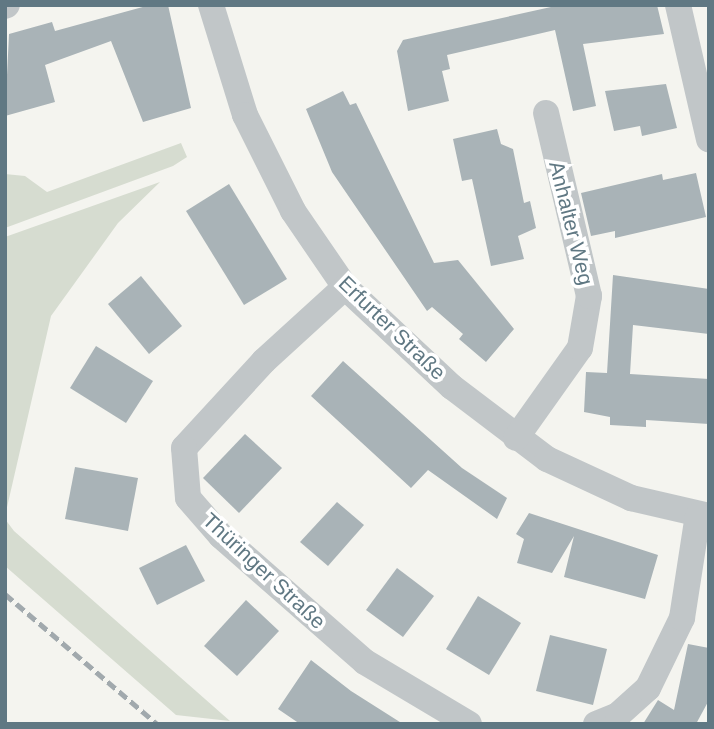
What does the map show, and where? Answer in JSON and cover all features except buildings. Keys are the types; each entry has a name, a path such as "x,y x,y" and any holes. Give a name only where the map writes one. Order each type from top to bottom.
{"street":[{"name":"Erfurter Straße","path":"211,5 245,116 293,211 345,286 516,438 587,482 703,516"},
{"path":"678,5 709,139"},
{"name":"Anhalter Weg","path":"516,438 580,348 589,296 546,113"},
{"name":"Thüringer Straße","path":"345,286 264,361 184,448 188,498 221,536 365,662 469,724"},
{"path":"596,724 618,715 648,688 682,618 703,516"}],"shaded area":[{"path":"181,143 187,157 173,166 5,228 5,174 25,176 47,192"},
{"path":"160,182 118,223 51,316 5,516 5,237"},
{"path":"5,519 14,531 230,721 176,715 5,566"}],"railway":[{"path":"5,594 157,724"}]}
